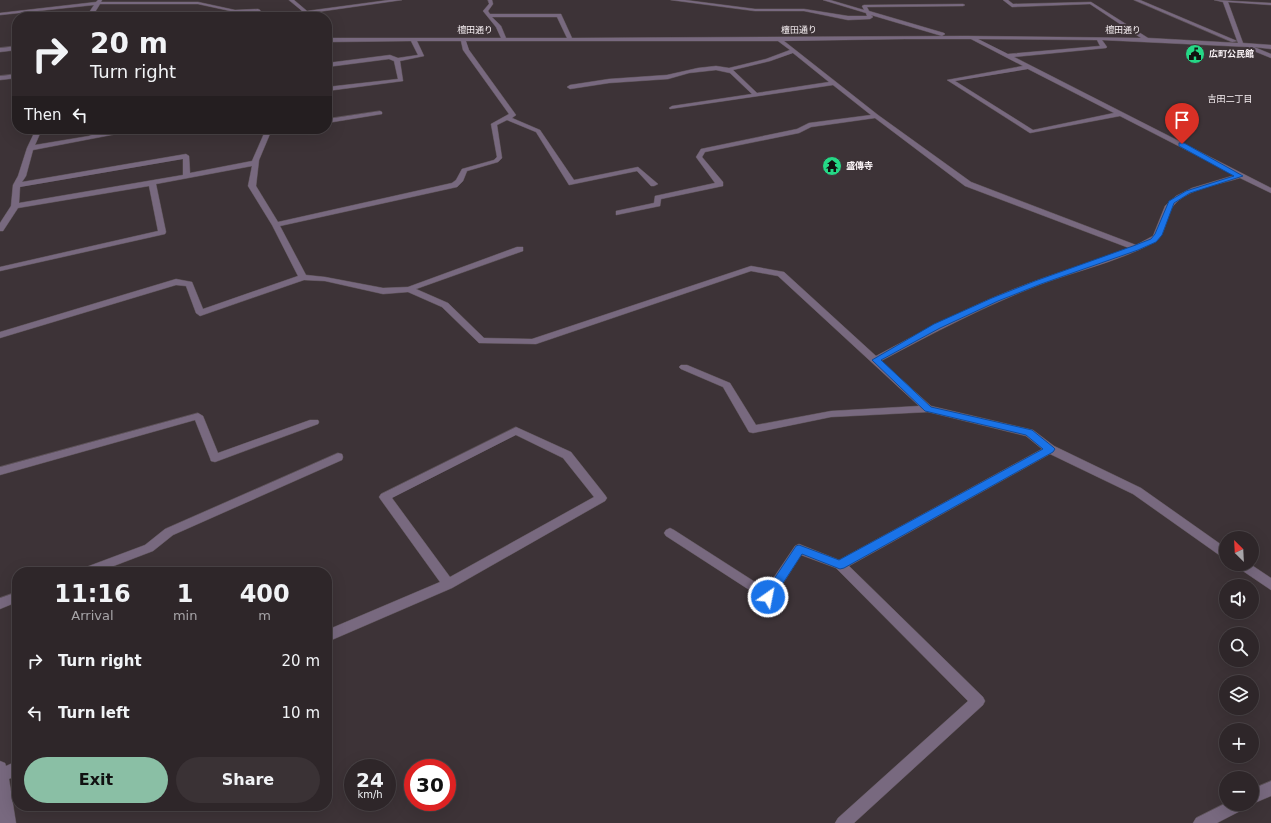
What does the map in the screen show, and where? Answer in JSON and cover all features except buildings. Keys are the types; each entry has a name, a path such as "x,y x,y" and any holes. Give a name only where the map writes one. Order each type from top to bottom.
{"street":[{"path":"290,0 305,12"},
{"path":"345,0 345,7"},
{"path":"319,12 400,0"},
{"path":"490,0 491,4 485,10 488,16 498,26 504,39"},
{"path":"673,0 755,10 804,10 848,18 870,17 864,6 963,6"},
{"path":"825,0 944,34 946,37"},
{"path":"929,0 934,6"},
{"path":"1005,0 1012,6 1091,3 1146,39"},
{"path":"1136,0 1271,56"},
{"path":"1216,0 1271,4"},
{"path":"1225,1 1241,44"},
{"path":"93,12 100,2"},
{"path":"17,12 100,2 220,2"},
{"path":"198,3 235,11 258,10 259,12"},
{"path":"0,14 12,13"},
{"path":"488,16 559,15 570,39"},
{"path":"971,37 1206,157 1271,192"},
{"name":"檀田通り","path":"332,40 971,37 1146,39 1271,47"},
{"path":"1007,56 1104,47 1098,38"},
{"path":"332,63 390,57 397,60 421,56 413,39"},
{"path":"779,39 876,116 968,184 1136,248"},
{"path":"276,225 454,185 459,181 464,170 496,161 500,157 494,124 513,115 471,58 466,50 463,40"},
{"path":"0,50 12,49"},
{"path":"570,87 609,81 668,77 674,74 707,68 728,70 768,60 793,51"},
{"path":"332,88 401,80 397,60"},
{"path":"1028,67 950,80 1032,132 1120,114"},
{"path":"728,70 756,95"},
{"path":"0,78 12,77"},
{"path":"672,108 834,83"},
{"path":"332,120 380,113"},
{"path":"619,213 657,204 658,198 720,184 699,157 703,150 799,130 809,125 876,116"},
{"path":"507,118 538,131 572,183 638,169 654,184"},
{"path":"0,229 15,206 17,185 22,176 30,148 37,134"},
{"path":"30,148 90,138 100,134"},
{"path":"268,134 255,163 252,186 276,225 303,277"},
{"path":"17,185 186,156 187,176"},
{"path":"15,206 152,183 255,163"},
{"path":"876,360 937,326 995,300 1038,282 1136,248 1153,240 1158,235 1171,202 1188,192 1240,176"},
{"path":"0,270 162,232 152,183"},
{"path":"0,335 176,282 189,284 200,314 303,277 325,279 383,291 409,289 520,249"},
{"path":"409,289 445,305 482,341 532,342 751,268 781,274 928,409"},
{"path":"684,367 727,385 753,429 831,414 928,409 1029,433 1050,449 1137,491 1219,549"},
{"path":"0,471 198,416 215,458 314,422"},
{"path":"332,634 448,584 601,498 567,455 516,431 385,497 448,584"},
{"path":"840,565 1050,449"},
{"path":"98,567 149,548 169,532 338,457"},
{"path":"670,533 768,597 799,549 840,565 978,701 843,823"},
{"path":"1251,571 1271,585"},
{"path":"0,604 12,599"},
{"path":"8,823 1,771 12,769"},
{"path":"1259,794 1271,788"},
{"path":"1201,823 1225,811"}],"place":[{"name":"広町公民館","path":"1195,54"},
{"name":"盛傳寺","path":"832,166"}],"district":[{"name":"吉田二丁目","path":"1230,99"}],"route":[{"path":"768,597 799,549 840,565 1050,449 1029,433 928,409 876,360 937,326 995,300 1038,282 1136,248 1153,240 1158,235 1171,202 1188,192 1240,176 1182,144"}]}
